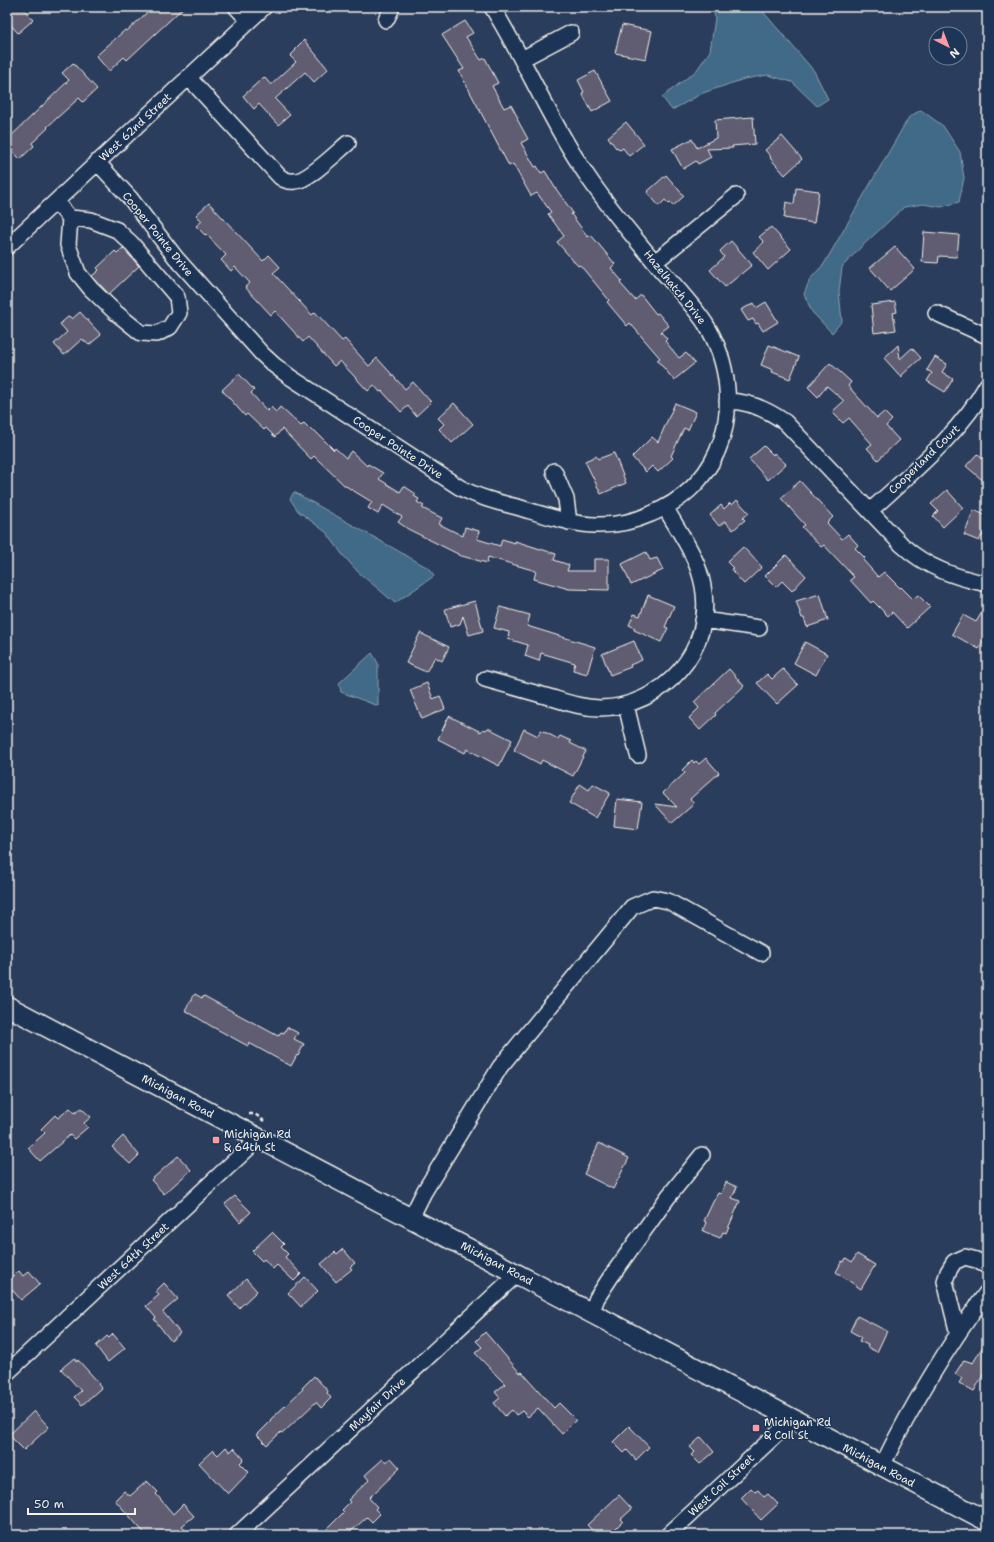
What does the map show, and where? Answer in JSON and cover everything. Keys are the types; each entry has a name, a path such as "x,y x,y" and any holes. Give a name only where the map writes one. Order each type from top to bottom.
{"main road":[{"name":"Michigan Road","path":"7,1006 987,1521"}],"street":[{"path":"236,7 249,21"},
{"name":"West 62nd Street","path":"7,247 264,7"},
{"name":"Hazelhatch Drive","path":"492,7 562,136 584,172 608,205 701,317 712,334 724,367 727,401"},
{"path":"522,60 571,33"},
{"path":"188,77 280,177 287,180 296,182 304,178 319,168 348,143"},
{"name":"Cooper Pointe Drive","path":"97,162 130,198 176,258 262,354 281,370 463,489 483,497 569,522 596,526 622,524 641,518 676,501 696,484 708,469 722,440 726,420 727,401"},
{"path":"655,262 736,196"},
{"path":"56,202 70,218 91,220 117,230 132,244 177,297 179,313 170,326 157,334 141,333 91,290 78,273 68,245 70,218"},
{"path":"936,313 987,336"},
{"name":"Cooperland Court","path":"870,511 946,439 963,420 987,384"},
{"path":"727,401 754,405 773,414 785,422 909,551 929,565 955,576 987,584"},
{"path":"554,471 566,499 569,522"},
{"path":"485,679 582,707 599,708 626,706 645,698 668,684 686,664 699,640 703,620 704,595 700,573 696,562 665,507"},
{"path":"703,620 759,628"},
{"path":"626,706 638,755"},
{"path":"411,1218 424,1192 500,1066 632,907 652,898 668,901 761,953"},
{"name":"West 64th Street","path":"7,1373 259,1138"},
{"path":"591,1313 597,1298 610,1278 668,1197 702,1155"},
{"path":"958,1334 945,1281 948,1272 954,1262 965,1257 976,1260 987,1266"},
{"name":"Mayfair Drive","path":"237,1535 517,1274"},
{"path":"882,1466 936,1368 987,1292"},
{"name":"West Coil Street","path":"668,1535 793,1419"}],"water":[{"path":"713,7 759,7 814,71 828,99 817,106 792,82 768,75 744,79 703,93 672,110 662,97 696,71 710,51 715,18"},
{"path":"921,110 943,126 960,152 964,178 959,202 941,207 923,204 904,207 860,248 842,267 839,292 842,321 832,333 812,312 804,294 810,279 824,264 909,117"},
{"path":"294,492 430,569 434,576 395,603 358,572 342,554 327,533 298,511 290,499"},
{"path":"372,653 378,663 378,706 341,692 339,683"}],"building":[{"path":"7,7 22,7 33,20 18,33 7,21"},
{"path":"153,7 184,7 127,60 124,57 109,71 96,56 125,30 127,31"},
{"path":"465,21 473,33 466,37 481,60 485,58 498,83 492,86 504,108 511,105 518,118 517,119 528,139 521,143 535,167 537,166 541,173 545,171 573,213 571,214 588,237 591,235 615,264 611,268 622,281 620,283 635,300 641,295 656,314 658,313 669,326 661,332 667,339 665,341 679,358 686,353 695,363 674,380 657,360 660,358 630,323 627,326 607,302 609,300 580,265 578,266 557,242 564,236 548,214 551,212 537,193 531,196 513,164 509,166 459,71 464,69 442,35"},
{"path":"622,25 652,31 646,59 615,53"},
{"path":"304,40 328,69 314,82 305,72 275,99 290,115 278,125 259,104 254,109 243,96 264,77 271,85 296,62 290,56"},
{"path":"73,63 97,89 83,102 79,98 47,127 48,128 32,143 34,146 20,159 7,145 7,140 69,80 62,73"},
{"path":"595,71 612,101 592,112 582,93 584,92 578,80"},
{"path":"753,117 755,144 732,146 733,148 707,149 711,157 698,164 696,161 683,169 672,149 692,139 697,148 716,138 715,120"},
{"path":"626,122 644,144 629,156 623,148 620,150 617,147 616,148 608,137"},
{"path":"782,136 802,159 785,175 765,150"},
{"path":"666,175 684,196 673,206 665,200 659,206 647,192"},
{"path":"796,188 819,191 814,223 784,218 786,202 794,204"},
{"path":"209,203 263,261 269,255 280,267 273,273 312,315 315,312 342,341 345,339 369,366 377,358 405,389 413,382 431,402 416,416 408,406 401,412 382,391 380,392 374,385 368,391 340,361 334,366 308,337 303,342 275,311 271,315 245,287 250,283 235,267 231,271 221,260 226,255 196,226 202,221 196,215"},
{"path":"771,227 791,249 768,270 753,252 764,242 759,237"},
{"path":"924,232 959,235 957,257 939,256 938,263 922,262"},
{"path":"731,241 752,265 725,287 710,270 724,257 720,251"},
{"path":"895,247 915,269 890,291 870,268"},
{"path":"123,248 139,266 109,294 92,276 99,270 97,268 115,251 117,253"},
{"path":"766,302 778,322 763,331 758,323 756,324 753,319 748,321 741,310 754,303 756,308"},
{"path":"895,302 897,312 893,313 896,330 874,333 871,305"},
{"path":"80,312 101,335 89,345 82,339 64,355 54,344 67,332 60,324 69,316 72,319"},
{"path":"769,345 799,357 790,379 772,372 773,370 761,365"},
{"path":"898,345 900,359 912,348 921,358 902,375 902,378 884,358"},
{"path":"935,357 947,364 942,372 953,379 945,392 927,381 932,373 927,370"},
{"path":"830,363 851,382 848,386 877,418 884,412 892,420 886,426 899,440 878,460 867,448 872,444 849,418 843,423 832,412 844,401 827,386 818,397 808,387"},
{"path":"239,374 254,390 251,393 267,411 271,407 276,412 280,407 301,426 304,423 312,431 314,430 334,450 335,448 346,458 351,451 367,466 368,464 383,473 379,479 400,492 404,486 416,494 414,496 419,499 417,502 424,506 422,508 442,518 439,524 463,536 465,527 479,531 477,539 500,546 502,539 515,543 515,541 556,554 554,560 569,565 567,571 594,571 594,559 609,559 609,590 569,589 534,579 536,571 488,557 487,563 458,555 408,529 398,522 402,517 383,505 378,514 368,508 372,502 344,485 314,456 311,459 282,429 275,437 266,428 264,430 247,414 245,416 222,390"},
{"path":"454,403 473,424 452,443 439,429 444,424 438,418"},
{"path":"675,403 696,412 688,430 684,428 671,456 673,458 658,472 652,466 646,472 632,457 652,437 658,442"},
{"path":"764,446 773,455 774,453 786,464 768,480 749,459"},
{"path":"614,453 626,483 601,494 585,461 596,456 598,459"},
{"path":"977,454 987,463 987,484 966,466"},
{"path":"800,481 833,517 827,523 842,539 848,534 858,545 855,548 865,558 863,560 878,577 884,572 913,599 918,595 930,607 907,628 892,612 888,616 873,601 871,603 850,580 854,577 824,545 821,547 802,527 805,525 781,498"},
{"path":"947,490 963,508 943,527 933,516 938,511 931,504"},
{"path":"737,500 749,513 743,518 745,520 733,530 725,521 719,526 710,515 721,505 724,509 730,503 732,505"},
{"path":"974,510 987,516 987,537 982,535 979,541 964,535"},
{"path":"743,547 762,567 744,584 727,562"},
{"path":"646,552 650,560 657,558 663,570 631,585 622,564"},
{"path":"786,555 806,576 792,591 782,581 776,587 765,576"},
{"path":"820,594 828,620 807,627 796,601"},
{"path":"648,595 674,606 665,627 668,628 661,642 634,630 635,628 629,625 634,614 640,616"},
{"path":"475,601 483,631 469,635 463,616 460,624 450,627 445,609"},
{"path":"987,604 987,634 979,649 952,634 963,615 976,622"},
{"path":"500,607 530,615 527,626 595,647 587,674 573,670 575,663 541,653 539,661 525,656 528,645 508,639 509,632 494,628"},
{"path":"420,633 449,647 442,661 435,657 426,672 406,663"},
{"path":"634,641 642,660 630,665 631,667 610,675 602,654"},
{"path":"805,642 827,654 816,675 794,663"},
{"path":"729,669 744,686 715,713 716,715 700,730 689,718 699,708 694,702"},
{"path":"783,669 798,685 777,704 757,683 767,674 772,679"},
{"path":"427,683 433,699 440,696 445,709 422,719 410,690"},
{"path":"449,716 481,732 483,729 486,730 488,728 512,740 499,766 467,749 465,753 438,739"},
{"path":"524,729 538,736 541,730 558,739 560,736 586,751 573,776 542,760 540,764 514,750"},
{"path":"706,758 719,773 690,799 694,804 672,823 655,804 677,807 663,793 685,773 682,770 692,760 694,763 696,761 699,764"},
{"path":"580,784 589,790 593,784 610,793 595,818 569,803"},
{"path":"617,799 642,802 638,829 614,826"},
{"path":"195,994 202,998 204,996 278,1036 281,1032 284,1033 287,1027 298,1033 294,1039 304,1044 298,1056 297,1055 291,1066 249,1043 248,1046 211,1026 185,1010"},
{"path":"70,1108 75,1113 81,1108 91,1117 84,1123 88,1127 74,1139 70,1135 40,1161 28,1148 45,1133 41,1129 55,1115 58,1118"},
{"path":"123,1136 139,1155 130,1164 112,1147"},
{"path":"599,1143 629,1158 613,1189 584,1174"},
{"path":"178,1156 191,1170 164,1194 151,1180"},
{"path":"726,1182 737,1187 732,1198 740,1201 726,1233 723,1232 720,1238 703,1231 706,1222 704,1221 718,1193 721,1194"},
{"path":"235,1196 251,1212 240,1222 225,1204"},
{"path":"272,1232 284,1244 281,1247 288,1254 285,1257 301,1274 294,1281 277,1265 273,1269 264,1259 262,1261 252,1251"},
{"path":"343,1249 355,1263 350,1267 352,1269 336,1282 321,1264 335,1252 337,1254"},
{"path":"857,1254 875,1265 861,1289 836,1272 842,1261 844,1262 846,1258 852,1262"},
{"path":"19,1271 23,1276 29,1271 40,1284 21,1300 7,1284 7,1282"},
{"path":"305,1277 318,1291 301,1307 288,1293"},
{"path":"246,1279 257,1291 239,1308 228,1296"},
{"path":"164,1283 178,1299 163,1312 180,1333 171,1341 146,1306 159,1295 156,1291"},
{"path":"857,1316 887,1331 877,1352 867,1347 868,1345 859,1341 861,1337 850,1331"},
{"path":"485,1332 520,1373 522,1372 554,1408 559,1403 576,1420 562,1434 538,1408 528,1417 522,1411 516,1415 512,1410 505,1416 494,1403 500,1398 495,1392 505,1384 475,1353 482,1347 476,1341"},
{"path":"113,1334 125,1348 108,1362 96,1346 107,1336 109,1338"},
{"path":"987,1339 987,1368 974,1391 959,1383 962,1378 955,1374 964,1360 973,1363"},
{"path":"74,1358 77,1362 78,1360 99,1383 98,1384 101,1388 82,1405 74,1397 81,1391 61,1369"},
{"path":"314,1376 328,1391 327,1393 331,1398 321,1408 316,1402 283,1433 281,1432 267,1445 257,1435"},
{"path":"34,1411 49,1427 24,1450 9,1435"},
{"path":"629,1426 649,1447 636,1460 627,1450 624,1453 613,1442"},
{"path":"701,1437 714,1452 700,1464 691,1455 695,1452 690,1447"},
{"path":"226,1447 230,1452 234,1448 244,1459 240,1463 249,1472 228,1494 199,1463 213,1450 218,1455"},
{"path":"391,1458 400,1468 369,1498 377,1507 375,1509 380,1514 372,1522 367,1517 347,1535 321,1535 344,1512 342,1510 350,1502 348,1500 369,1480 365,1475 383,1459 386,1462"},
{"path":"147,1481 158,1492 156,1494 173,1514 183,1504 194,1516 182,1526 190,1535 146,1535 115,1500 124,1491 130,1496"},
{"path":"751,1488 755,1492 758,1490 764,1497 768,1494 778,1504 761,1520 741,1498"},
{"path":"619,1495 632,1509 621,1519 623,1521 615,1529 620,1535 597,1535 587,1525"}],"place":[{"name":"Michigan Rd & 64th St","path":"216,1140"},
{"name":"Michigan Rd & Coil St","path":"756,1428"}]}
